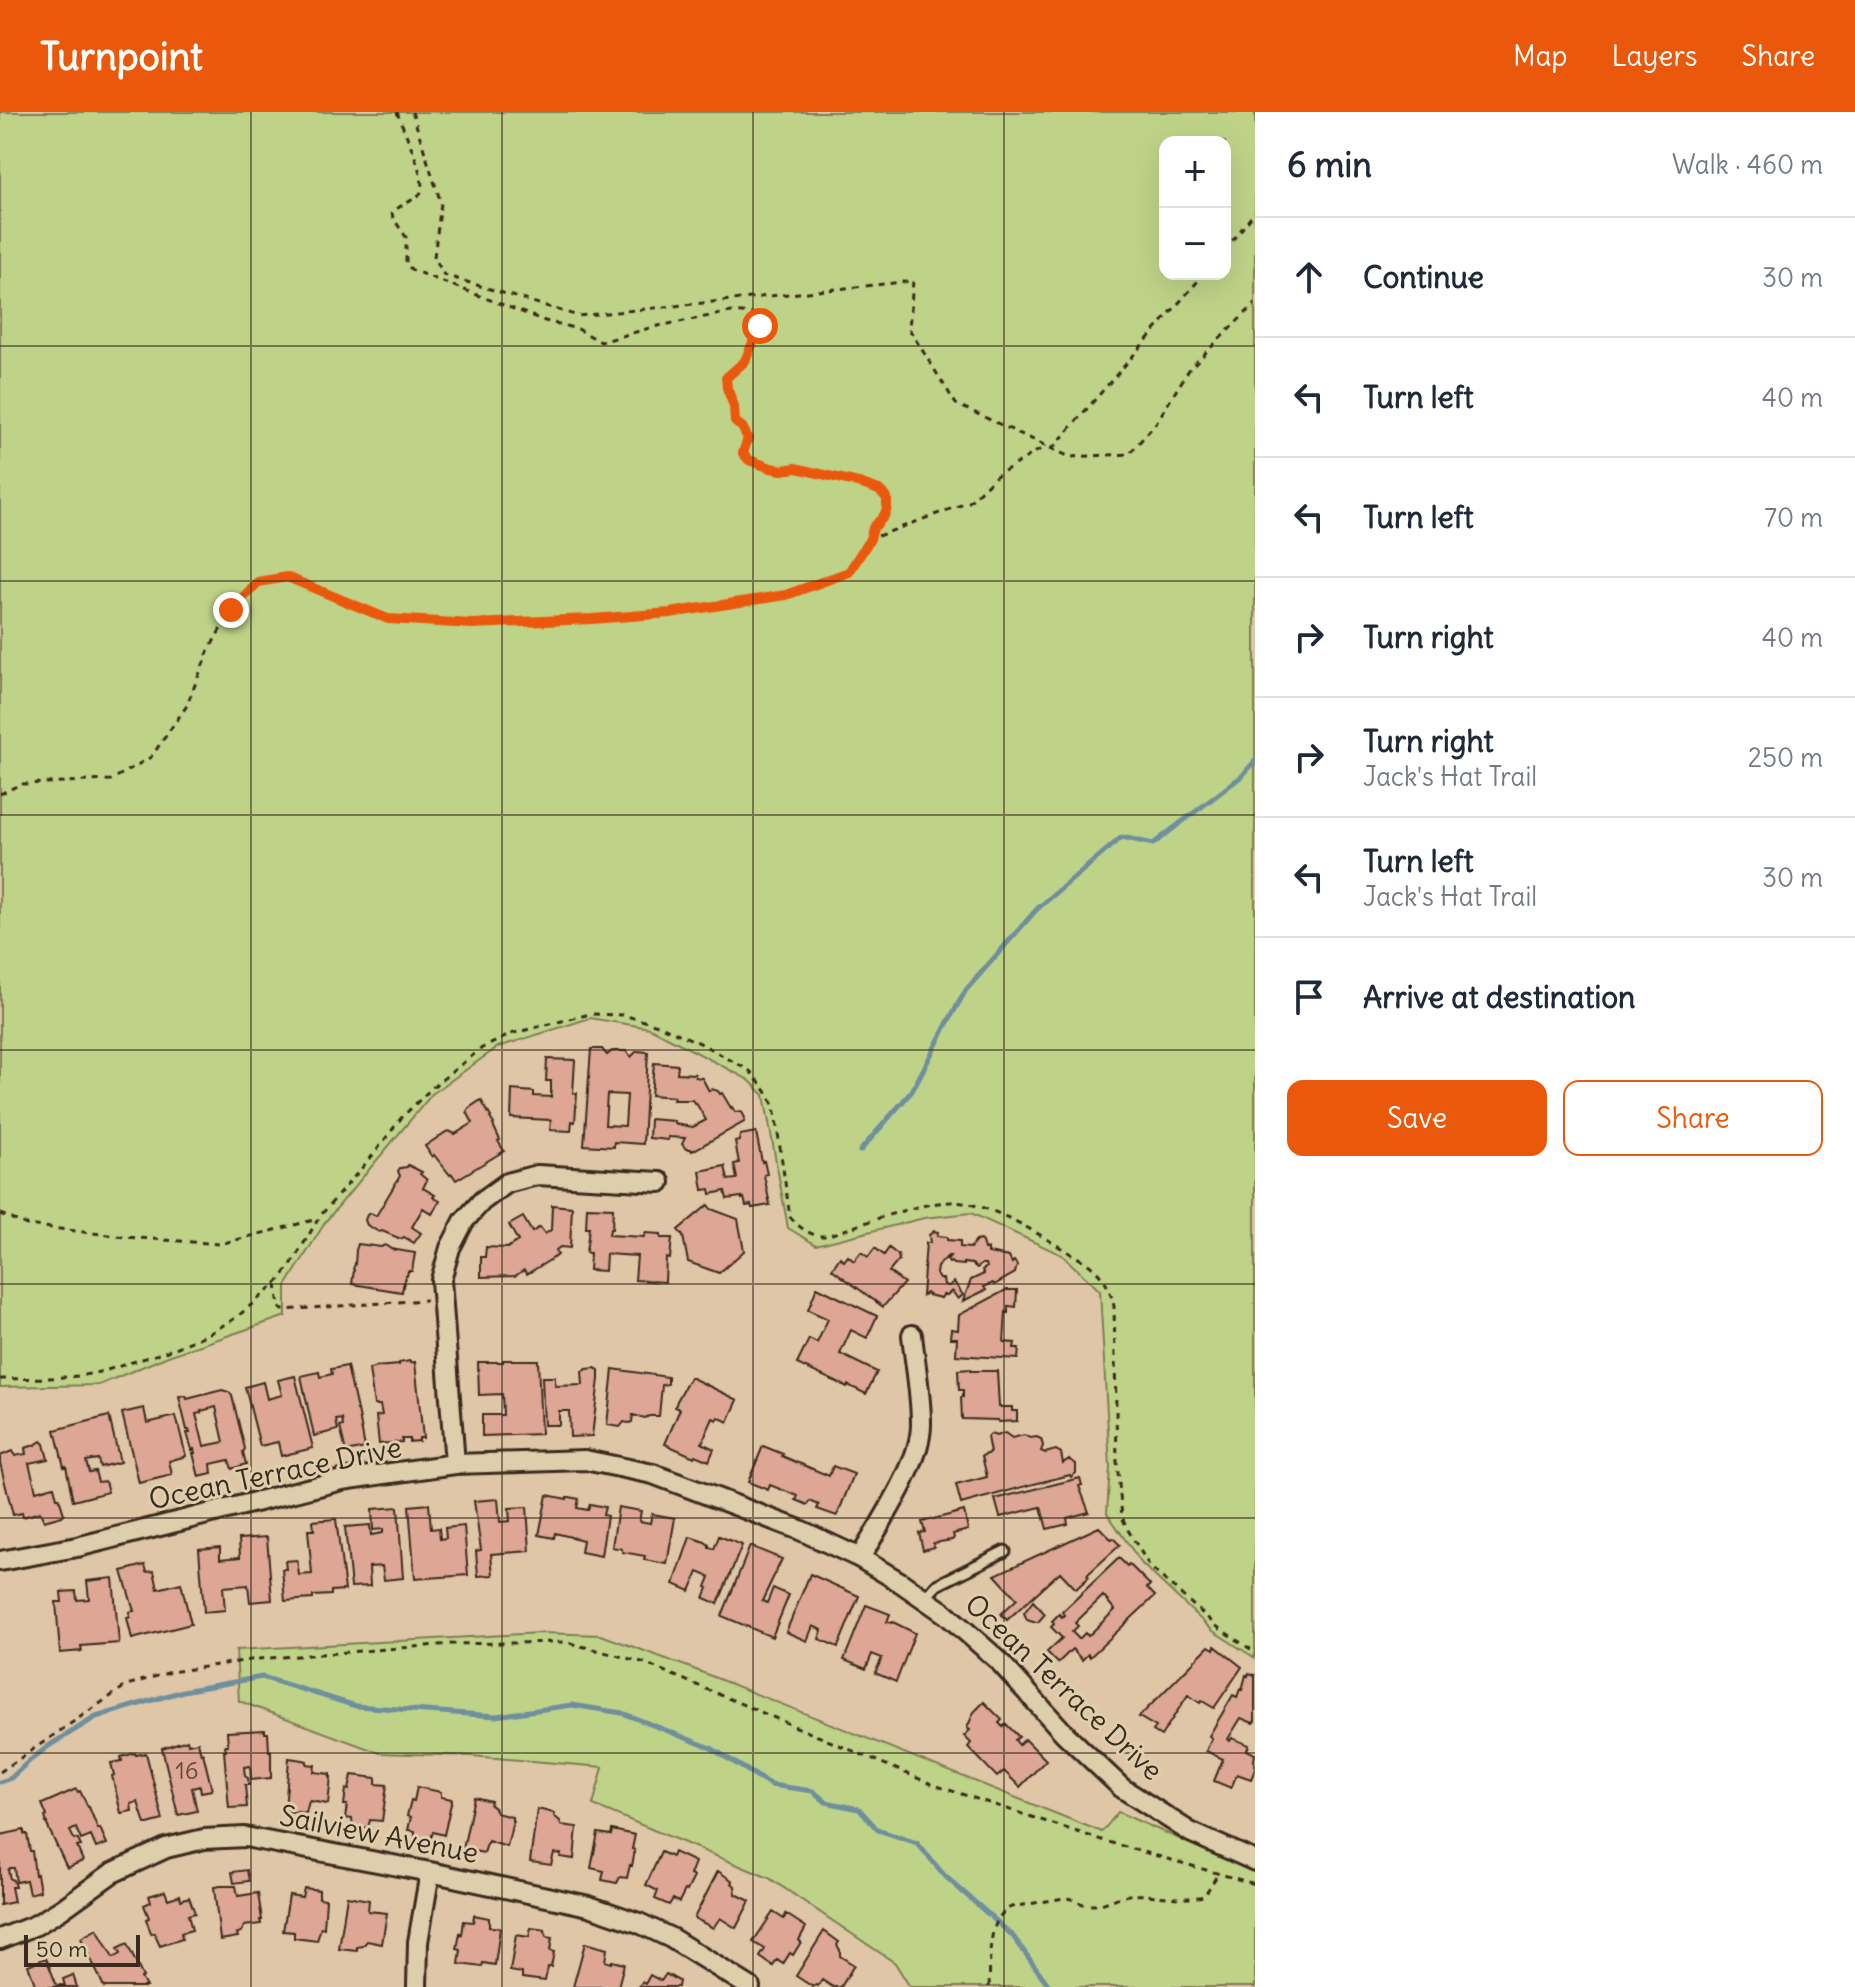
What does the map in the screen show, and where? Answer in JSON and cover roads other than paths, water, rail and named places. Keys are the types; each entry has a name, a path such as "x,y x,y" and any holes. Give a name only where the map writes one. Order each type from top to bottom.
{"street":[{"path":"455,1464 441,1280 450,1248 464,1221 482,1201 507,1183 537,1175 660,1182"},
{"path":"860,1558 917,1450 921,1424 912,1335"},
{"name":"Ocean Terrace Drive","path":"0,1561 77,1547 342,1480 455,1464 585,1460 653,1474 787,1524 860,1558 924,1599 946,1614 998,1660 1064,1733 1122,1788 1190,1832 1255,1861"},
{"name":"Sailview Avenue","path":"0,1939 36,1925 112,1873 166,1848 204,1839 245,1837 430,1872 613,1913 671,1938 750,1987"},
{"path":"417,1987 418,1942 430,1872"}],"lane":[{"path":"924,1599 937,1585 1005,1551"}],"waterway":[{"path":"860,1151 912,1091 966,990 1037,909 1122,837 1153,844 1242,776 1255,761"},
{"path":"0,1782 11,1778 50,1745 96,1717 183,1691 262,1677 356,1706 496,1716 572,1705 622,1713 711,1748 771,1785 813,1791 826,1802 859,1809 878,1830 917,1843 945,1876 1012,1935 1050,1987"}]}
